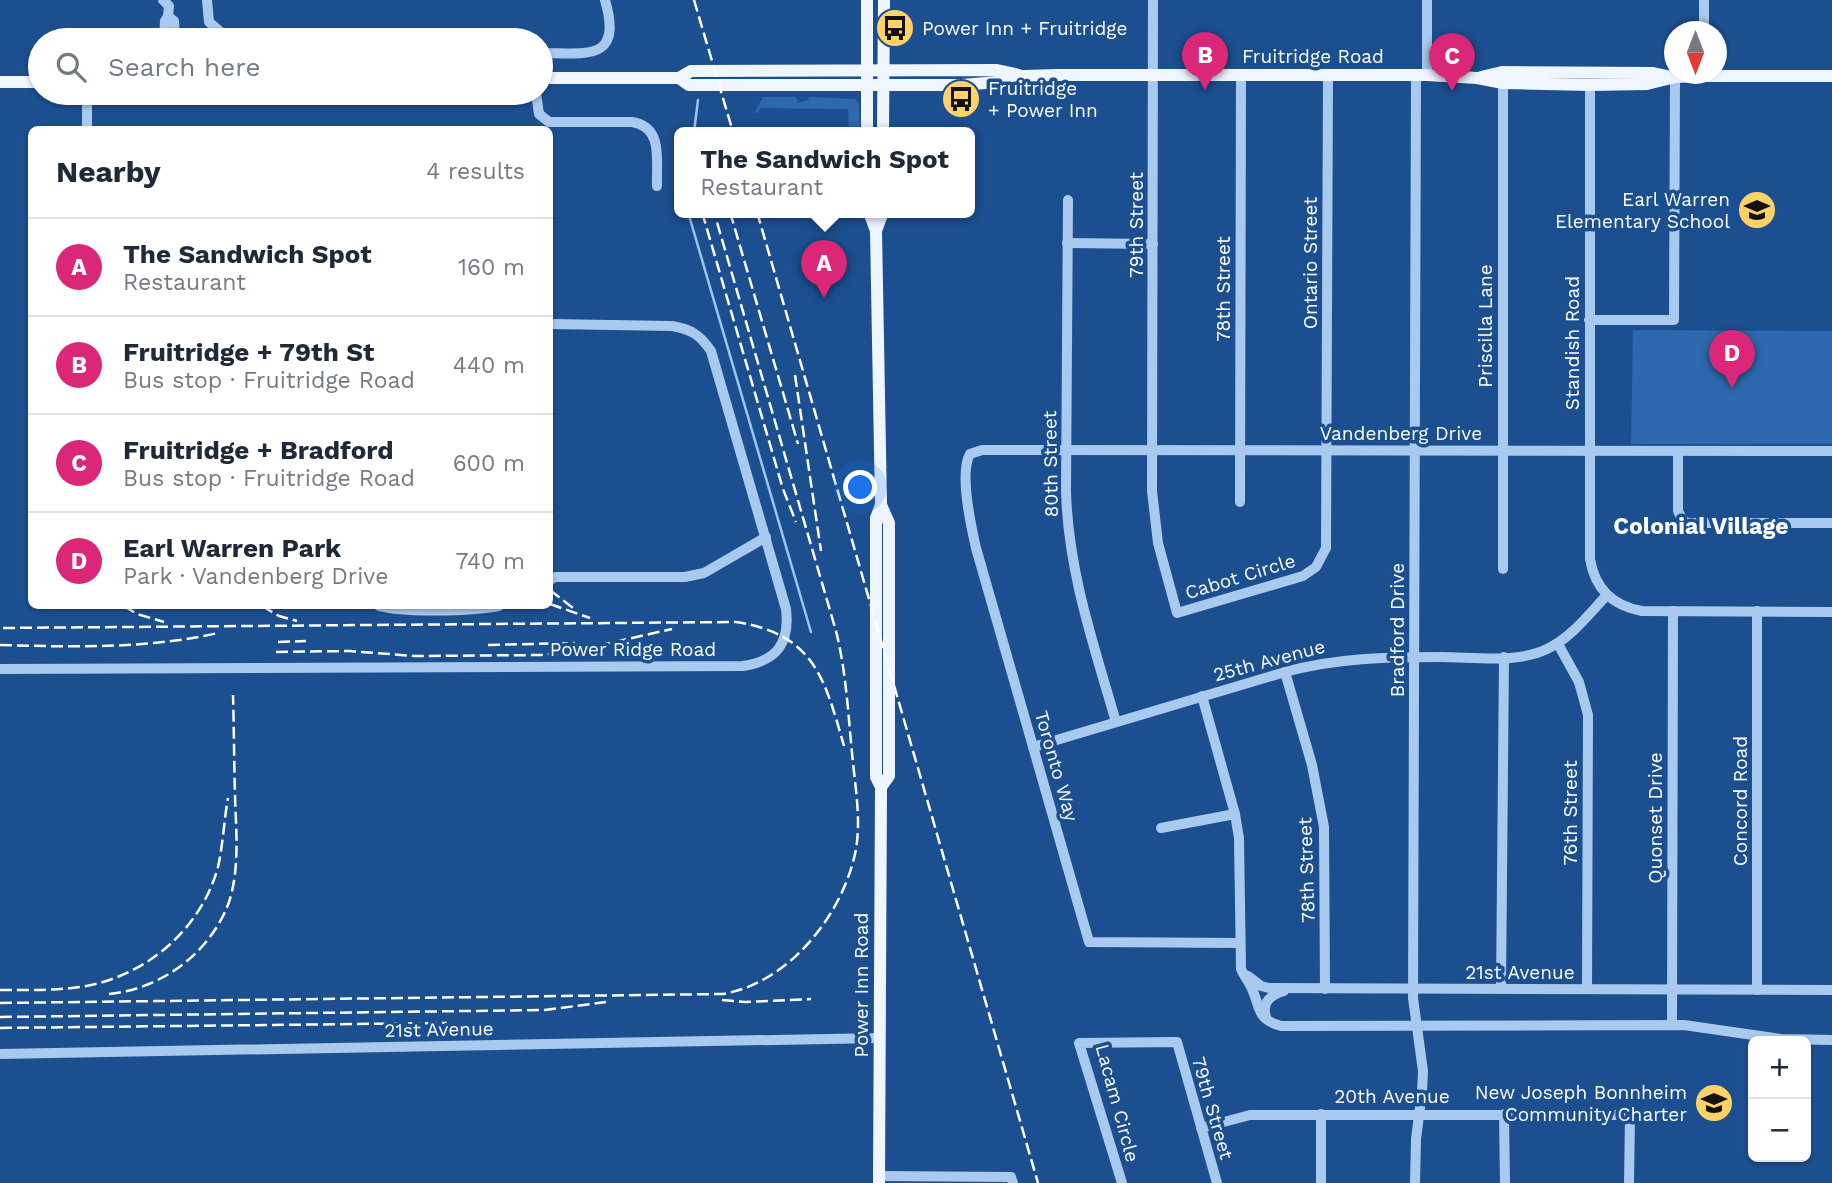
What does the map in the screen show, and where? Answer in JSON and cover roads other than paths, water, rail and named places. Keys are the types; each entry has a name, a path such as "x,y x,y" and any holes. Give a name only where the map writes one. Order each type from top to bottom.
{"main road":[{"path":"867,0 867,127"},
{"path":"883,127 884,0"},
{"name":"Fruitridge Road","path":"553,78 679,78 691,71 883,78 997,70 1023,76 1421,75 1477,78 1503,83 1590,85 1647,84 1664,80"},
{"name":"Fruitridge Road","path":"1477,78 1502,72 1664,75"},
{"name":"Fruitridge Road","path":"1727,75 1832,76"},
{"path":"0,82 28,82"},
{"name":"Power Inn Road","path":"871,218 876,231 881,505 876,518 876,776 881,787 879,1180"},
{"name":"Power Inn Road","path":"876,231 881,218"}],"street":[{"path":"208,0 209,22 216,28"},
{"path":"553,53 596,51 607,42 611,29 605,0"},
{"name":"79th Street","path":"1152,450 1153,0"},
{"name":"Bradford Drive","path":"1415,1183 1416,1139 1423,1071 1413,998 1415,451 1421,75 1427,0"},
{"path":"1704,0 1704,21"},
{"path":"164,28 169,5"},
{"path":"169,5 174,28"},
{"name":"78th Street","path":"1240,502 1241,75"},
{"name":"Ontario Street","path":"1327,450 1328,75"},
{"name":"Priscilla Lane","path":"1503,83 1503,569"},
{"path":"1589,320 1674,320 1675,84"},
{"name":"Standish Road","path":"1590,85 1590,559 1596,580 1607,595"},
{"path":"87,105 87,126"},
{"path":"538,105 539,114 549,122 632,122 643,124 652,130 657,186"},
{"name":"80th Street","path":"1068,200 1067,511 1072,559 1116,722"},
{"path":"1067,243 1153,244"},
{"name":"Power Ridge Road","path":"0,669 759,664 773,655 783,642 788,625 786,609 711,351 702,337 688,328 553,324"},
{"name":"Vandenberg Drive","path":"970,454 982,450 1832,452"},
{"name":"Cabot Circle","path":"1152,450 1153,504 1158,543 1177,613 1303,576 1316,567 1324,556 1327,542 1327,450"},
{"path":"1678,451 1678,511 1687,523 1832,523"},
{"name":"Toronto Way","path":"970,454 966,464 974,538 1089,942 1239,943"},
{"path":"553,578 685,576 704,573 766,537"},
{"path":"1607,595 1630,609 1832,612"},
{"name":"25th Avenue","path":"1033,747 1285,672 1348,659 1504,657 1535,654 1558,643 1607,595"},
{"path":"393,609 438,609"},
{"name":"Quonset Drive","path":"1672,1025 1673,611"},
{"name":"Concord Road","path":"1757,611 1757,990"},
{"name":"76th Street","path":"1558,643 1579,682 1588,715 1587,989"},
{"path":"1501,989 1504,657"},
{"name":"78th Street","path":"1285,672 1312,765 1324,827 1325,989"},
{"path":"1202,696 1235,814 1240,856 1241,972 1252,988 1260,1013 1266,1019 1281,1026 1672,1025 1781,1039 1832,1040"},
{"path":"1161,828 1235,814"},
{"name":"21st Avenue","path":"1240,964 1249,977 1261,986 1291,988 1832,990"},
{"path":"1266,1019 1264,1012 1267,999 1291,988"},
{"name":"21st Avenue","path":"0,1054 880,1038"},
{"name":"79th Street","path":"1177,1042 1217,1183"},
{"name":"Lacam Circle","path":"1122,1183 1079,1043 1177,1042"},
{"path":"1321,1114 1321,1183"},
{"path":"1504,1114 1505,1183"},
{"name":"20th Avenue","path":"1201,1128 1250,1115 1628,1115 1629,1183"},
{"path":"879,1180 1012,1180"}],"waterway":[{"path":"695,127 698,100"},
{"path":"690,218 811,632"}],"railway":[{"path":"694,0 732,127"},
{"path":"704,218 783,489 796,522"},
{"path":"0,1003 723,994 747,987 769,976 808,944 838,901 848,878 857,842 857,804 844,676 836,631 716,218"},
{"path":"732,218 798,444"},
{"path":"759,218 1038,1183"},
{"path":"795,375 821,551"},
{"path":"553,592 573,608"},
{"path":"553,605 590,618"},
{"path":"129,609 164,622"},
{"path":"267,609 297,621"},
{"path":"3,628 736,622 763,628 784,637 800,649 822,681 844,746"},
{"path":"276,652 349,651 415,656 543,655 579,650 672,629"},
{"path":"0,645 137,644 218,633"},
{"path":"278,642 306,641"},
{"path":"488,645 575,643"},
{"path":"109,994 148,985 182,965 210,937 229,902 235,876 236,849 233,695"},
{"path":"0,990 86,986 130,971 168,946 185,929 210,889 220,859 228,798"},
{"path":"722,1000 745,1002 811,999"},
{"path":"0,1017 545,1010 606,1002"},
{"path":"0,1028 447,1023"}],"place":[{"name":"Power Inn + Fruitridge","path":"895,28"},
{"name":"Fruitridge + 79th St","path":"1205,90"},
{"name":"Fruitridge + Bradford","path":"1452,91"},
{"name":"Fruitridge + Power Inn","path":"961,99"},
{"name":"Earl Warren Elementary School","path":"1757,210"},
{"name":"The Sandwich Spot","path":"824,298"},
{"name":"Earl Warren Park","path":"1732,388"},
{"name":"New Joseph Bonnheim Community Charter","path":"1714,1103"}],"district":[{"name":"Colonial Village","path":"1701,526"}]}
